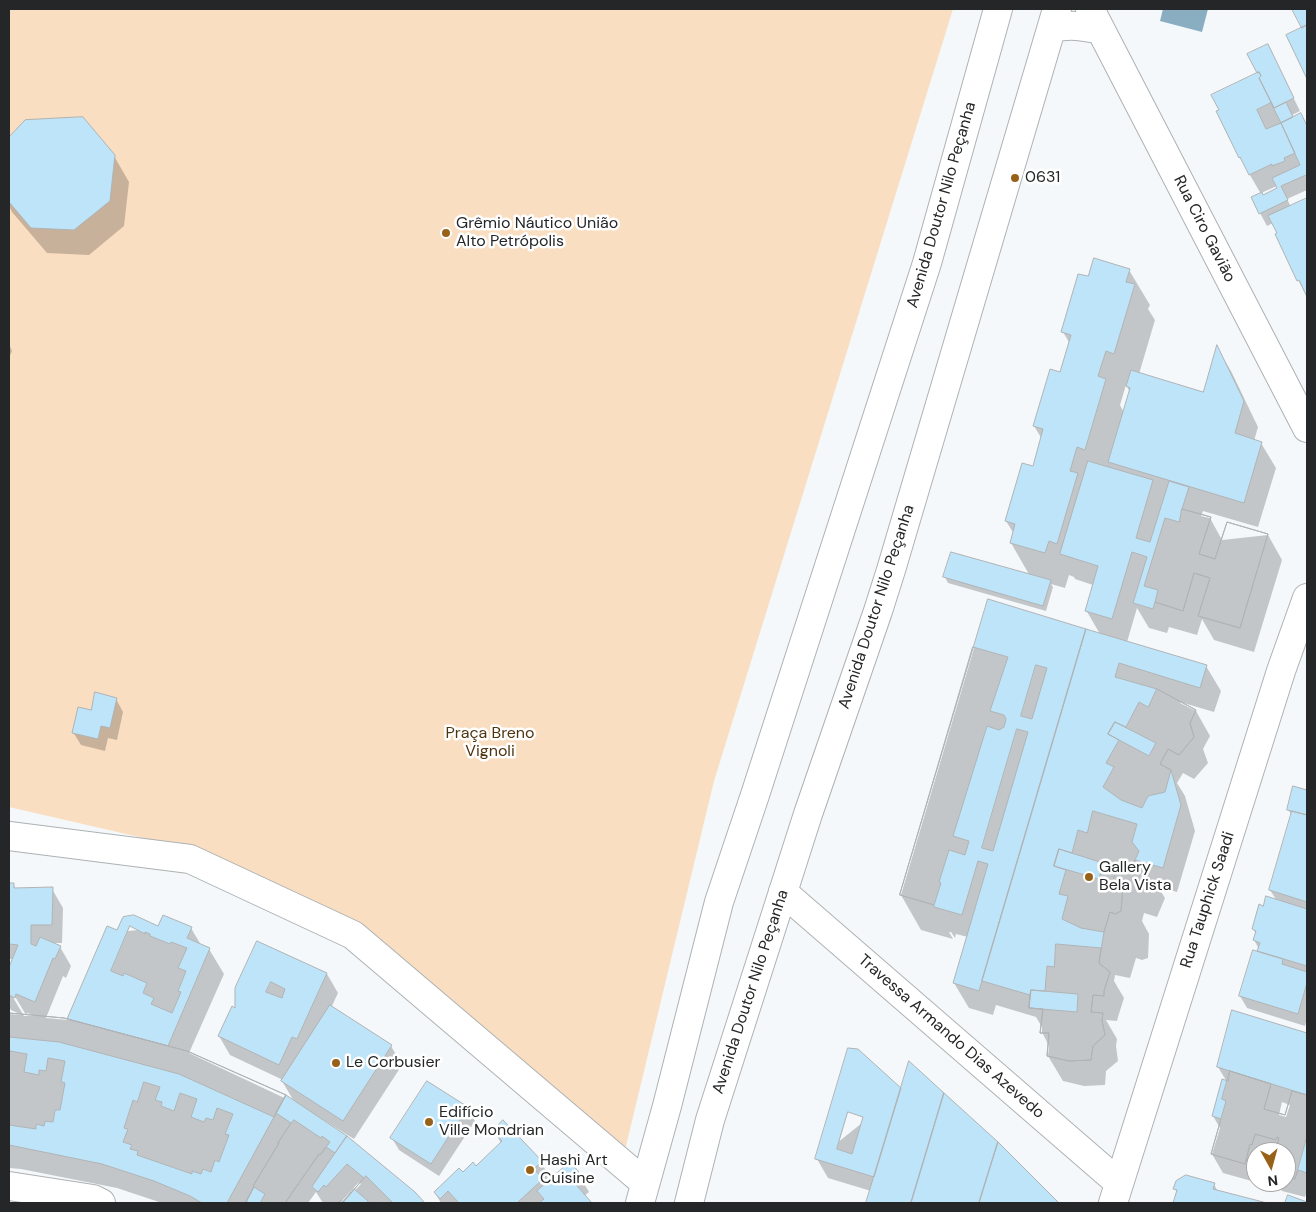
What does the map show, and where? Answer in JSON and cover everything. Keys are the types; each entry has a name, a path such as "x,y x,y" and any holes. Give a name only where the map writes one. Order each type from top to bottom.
{"main road":[{"name":"Avenida Doutor Nilo Peçanha","path":"649,1196 667,1106 719,902 927,263 998,9"},
{"name":"Avenida Doutor Nilo Peçanha","path":"689,1203 710,1120 808,814 886,587 1055,18"},
{"name":"Rua Ciro Gavião","path":"1055,18 1065,25 1084,26 1095,20 1307,428"},
{"name":"Rua Tauphick Saadi","path":"1116,1193 1281,671 1307,598"},
{"path":"9,836 190,859 352,934 649,1196"},
{"name":"Travessa Armando Dias Azevedo","path":"783,892 1116,1193"},
{"path":"9,1186 93,1199 101,1203"}],"green space":[{"name":"Praça Breno Vignoli","path":"9,9 953,9 714,781 624,1154 336,911 165,843 9,807"}],"water":[{"path":"1163,9 1208,9 1202,32 1160,21"}],"building":[{"path":"1292,9 1307,9 1307,25 1302,28"},
{"path":"1307,25 1307,79 1286,35"},
{"path":"1268,44 1294,98 1274,108 1259,78 1261,76 1259,72 1257,73 1247,54"},
{"path":"1259,72 1261,76 1259,78 1274,108 1286,102 1293,117 1281,123 1295,153 1284,158 1285,161 1272,166 1272,164 1249,175 1216,111 1219,110 1211,95"},
{"path":"1271,103 1281,123 1266,129 1257,110"},
{"path":"1301,113 1307,126 1307,178 1306,175 1281,186 1288,200 1259,214 1251,197 1262,192 1263,195 1277,188 1272,178 1300,165 1281,123"},
{"path":"83,117 115,155 110,201 74,230 31,228 9,202 9,137 25,120"},
{"path":"1307,198 1307,297 1299,280 1297,281 1268,216"},
{"path":"1094,258 1130,269 1126,282 1135,284 1114,354 1106,351 1098,376 1106,379 1085,450 1077,447 1070,471 1078,473 1057,544 1049,541 1045,553 1010,543 1015,524 1005,521 1022,463 1033,466 1043,429 1033,426 1050,369 1060,372 1071,335 1061,332 1078,274 1088,276"},
{"path":"1217,345 1244,401 1235,433 1262,442 1244,503 1108,462 1130,388 1126,386 1131,370 1203,392"},
{"path":"1088,461 1153,480 1136,538 1150,542 1169,481 1189,487 1182,509 1211,517 1199,554 1215,559 1227,522 1268,534 1240,628 1198,616 1210,578 1194,573 1183,611 1155,602 1153,609 1133,603 1147,557 1132,552 1112,619 1085,611 1098,566 1060,554"},
{"path":"1182,509 1211,517 1199,554 1215,559 1227,522 1268,534 1240,628 1198,616 1210,578 1194,573 1183,611 1155,602 1158,590 1144,586 1165,518 1179,522"},
{"path":"951,552 1051,580 1043,606 943,577"},
{"path":"988,599 1086,629 979,991 953,983 988,864 978,861 962,915 900,895","holes":["1036,665 1047,668 1032,719 1021,716","1017,729 1028,732 993,851 982,848"]},
{"path":"1086,629 1207,665 1200,688 1119,663 1115,677 1157,689 1196,710 1190,723 1194,737 1179,755 1168,749 1160,764 1171,770 1181,805 1163,868 1135,860 1130,871 1117,868 1112,883 1123,887 1121,911 1115,914 1110,912 1104,932 1099,963 1110,972 1104,996 1093,995 1091,1012 1103,1013 1102,1020 1105,1035 1093,1046 1091,1060 1069,1061 1047,1056 1049,1033 1040,1033 1043,1009 1029,1008 1030,995 982,981"},
{"path":"973,647 1008,657 990,711 1004,715 1006,719 1004,727 999,730 987,726 953,836 969,841 965,855 949,850 934,905 900,895"},
{"path":"1157,689 1196,710 1190,723 1194,737 1179,755 1168,749 1160,764 1171,770 1165,792 1148,796 1142,808 1121,800 1103,787 1114,767 1106,763 1119,740 1108,734 1115,722 1126,727 1139,702 1148,707"},
{"path":"95,692 117,698 110,728 101,726 98,739 72,733 78,707 91,710"},
{"path":"1115,722 1156,743 1149,756 1108,734"},
{"path":"1293,786 1307,790 1307,815 1287,810"},
{"name":"Gallery Bela Vista","path":"1093,811 1137,824 1132,842 1139,851 1130,871 1117,868 1112,883 1123,887 1121,911 1115,914 1110,912 1104,932 1081,928 1062,919 1068,896 1059,894 1066,870 1054,866 1059,849 1072,853 1078,830 1087,833"},
{"path":"1292,811 1307,815 1307,902 1269,890"},
{"path":"1059,849 1103,863 1099,879 1054,866"},
{"path":"9,883 14,883 14,888 53,887 52,925 31,925 31,944 36,946 40,937 61,946 55,959 53,958 35,1002 16,994 15,998 9,995 9,967 18,945 9,944"},
{"path":"1266,896 1307,909 1307,966 1257,951 1260,943 1253,940 1256,931 1252,929 1259,904 1263,906"},
{"path":"134,915 158,926 163,915 192,927 187,938 210,948 168,1046 67,1019 107,926 117,930 123,917"},
{"path":"130,926 170,944 171,942 187,948 178,968 186,971 178,991 181,992 172,1013 151,1004 154,998 143,993 147,983 124,973 123,976 111,971"},
{"path":"257,941 327,973 297,1039 292,1037 279,1065 218,1036 232,1006 235,1008 235,988","holes":["271,982 285,989 282,998 266,992"]},
{"path":"1056,944 1101,948 1099,963 1110,972 1104,996 1093,995 1091,1012 1103,1013 1102,1020 1105,1035 1093,1046 1091,1060 1069,1061 1047,1056 1049,1033 1040,1033 1043,1009 1029,1008 1031,990 1045,991 1047,966 1054,967"},
{"path":"1253,950 1283,959 1282,964 1307,972 1307,983 1298,1014 1239,996"},
{"path":"1031,990 1078,994 1077,1012 1029,1008"},
{"name":"Le Corbusier","path":"330,1005 392,1045 343,1121 281,1081"},
{"path":"1232,1010 1307,1033 1307,1095 1217,1067"},
{"path":"9,1013 64,1018 187,1051 286,1095 274,1117 179,1074 59,1042 9,1037"},
{"path":"9,1013 64,1018 187,1051 286,1095 227,1203 202,1203 154,1181 102,1164 9,1145"},
{"path":"848,1048 858,1049 901,1088 874,1177 815,1159"},
{"path":"10,1051 27,1054 24,1072 39,1075 39,1070 46,1071 48,1058 65,1061 61,1082 65,1083 60,1110 55,1110 53,1122 45,1121 44,1126 36,1124 36,1129 9,1125"},
{"path":"909,1061 944,1093 911,1203 866,1203"},
{"path":"1230,1071 1271,1084 1264,1109 1285,1115 1292,1091 1307,1095 1307,1136 1296,1175 1296,1142 1278,1142 1279,1138 1277,1137 1276,1140 1255,1134 1253,1142 1246,1142 1245,1164 1211,1154 1226,1101 1222,1099"},
{"path":"1230,1071 1271,1084 1264,1109 1285,1115 1292,1091 1307,1095 1307,1173 1298,1170 1296,1176 1296,1142 1278,1142 1279,1138 1277,1137 1276,1140 1255,1134 1253,1142 1246,1142 1245,1164 1211,1154 1221,1119 1212,1116 1222,1079 1228,1081"},
{"name":"Edifício Ville Mondrian","path":"427,1081 468,1107 431,1164 390,1138"},
{"path":"144,1082 160,1087 155,1100 162,1102 161,1106 174,1111 180,1093 197,1099 191,1117 204,1122 206,1118 213,1120 217,1108 233,1114 225,1134 229,1135 219,1162 215,1160 211,1172 203,1169 201,1174 192,1171 192,1174 137,1155 138,1151 130,1149 132,1145 123,1142 128,1129 124,1128 133,1100 137,1102"},
{"path":"944,1093 998,1142 979,1203 911,1203"},
{"path":"286,1095 347,1136 335,1153 326,1147 319,1154 285,1203 245,1203 253,1186 291,1123 276,1113"},
{"path":"848,1112 863,1117 852,1154 837,1149"},
{"path":"294,1120 330,1142 319,1154 285,1203 245,1203 278,1143"},
{"path":"503,1120 542,1161 534,1169 543,1179 517,1203 459,1203 448,1191 440,1199 434,1192 459,1168 463,1172 473,1162 476,1166 502,1141 493,1131"},
{"path":"347,1136 415,1192 425,1203 338,1203 341,1200 343,1202 364,1178 347,1164 326,1187 324,1185 318,1192 312,1187"},
{"path":"998,1142 1059,1203 979,1203"},
{"path":"570,1162 579,1172 571,1179 592,1203 539,1203 544,1199 537,1191"},
{"path":"1186,1175 1215,1183 1213,1189 1267,1203 1173,1203 1177,1190 1173,1189 1176,1181"},
{"path":"366,1176 393,1203 338,1203 341,1200 343,1202"},
{"path":"254,1187 265,1194 260,1203 247,1203 247,1201"},
{"path":"354,1189 368,1201 367,1203 343,1202"},
{"path":"1288,1195 1307,1202 1307,1203 1285,1203"}],"place":[{"name":"0631","path":"1015,178"},
{"name":"Grêmio Náutico União Alto Petrópolis","path":"446,233"},
{"name":"Gallery Bela Vista","path":"1089,877"},
{"name":"Le Corbusier","path":"336,1063"},
{"name":"Edifício Ville Mondrian","path":"429,1122"},
{"name":"Hashi Art Cuisine","path":"530,1170"}]}
